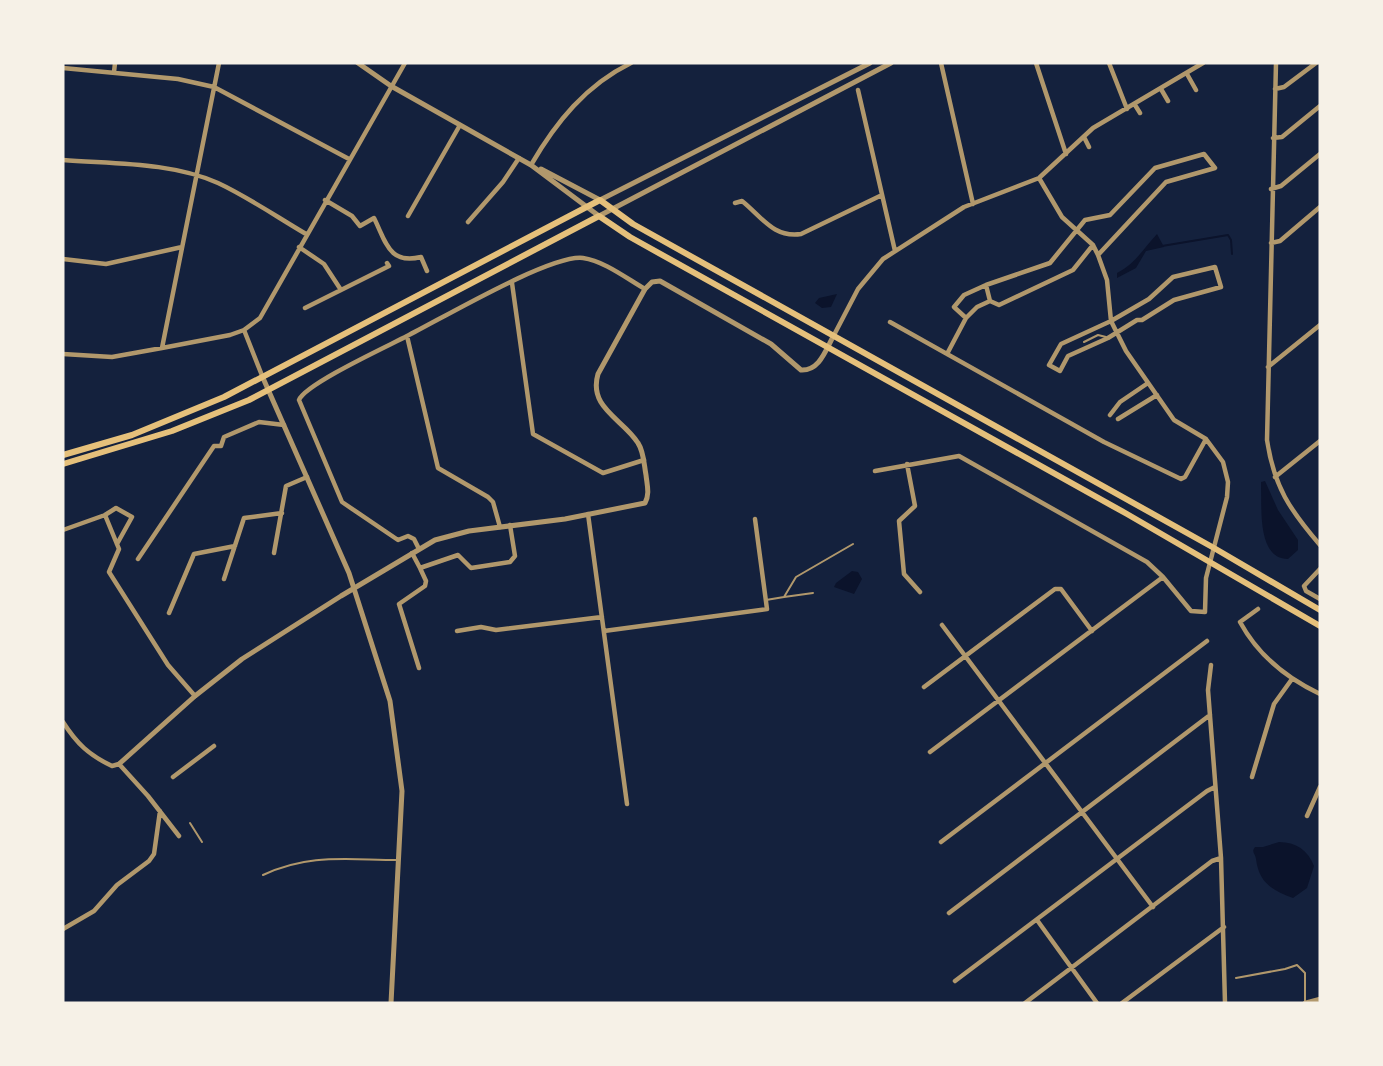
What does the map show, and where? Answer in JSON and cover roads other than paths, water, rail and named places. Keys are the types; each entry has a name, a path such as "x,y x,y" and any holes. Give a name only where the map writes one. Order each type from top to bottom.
{"main road":[{"path":"63,455 132,435 197,410 600,200 633,224 1214,548 1320,610"},
{"path":"63,464 179,429 268,390 599,216 630,237 1320,626"}],"street":[{"path":"114,72 115,63"},
{"path":"162,348 219,63"},
{"path":"358,63 391,86 531,165 600,200 870,63"},
{"path":"63,354 112,357 244,330 265,310 325,200 405,63"},
{"path":"531,165 555,127 580,99 613,71 631,63"},
{"path":"531,165 599,216 891,63"},
{"path":"941,63 973,204"},
{"path":"1036,63 1066,154"},
{"path":"1109,63 1127,110"},
{"path":"63,722 82,749 91,756 112,766 119,764 195,696 242,659 419,549 450,535 642,505 647,500 648,490 644,460 637,441 602,406 596,387 598,374 645,289 652,282 660,282 771,344 801,370 814,368 867,276 895,251 973,204 1039,178 1084,137 1108,120 1203,63"},
{"path":"1276,63 1271,189 1267,441 1275,477 1290,508 1320,545"},
{"path":"1275,89 1284,87 1316,63"},
{"path":"63,68 178,79 214,87 349,159"},
{"path":"1187,74 1196,90"},
{"path":"1161,89 1168,101"},
{"path":"858,90 895,251"},
{"path":"1135,105 1140,112"},
{"path":"1273,138 1282,136 1320,106"},
{"path":"1108,120 1113,128"},
{"path":"408,216 460,124"},
{"path":"1084,137 1089,147"},
{"path":"966,318 954,307 964,296 986,285 1050,262 1084,220 1110,215 1155,168 1204,154 1215,168 1166,182 1098,255"},
{"path":"1271,189 1281,186 1320,154"},
{"path":"468,222 503,182 519,158"},
{"path":"63,160 172,170 196,176 218,183 306,234"},
{"path":"875,471 959,456 1134,554 1163,577 1191,611 1205,612 1206,578 1224,513 1228,482 1223,462 1206,439 1174,420 1148,383 1111,321 1107,280 1093,245 1062,217 1039,178"},
{"path":"735,203 742,201 771,228 780,233 792,235 801,234 882,195"},
{"path":"325,200 352,216 360,226 374,218 394,255 405,260 421,257 427,271"},
{"path":"1271,243 1280,241 1320,207"},
{"path":"947,354 966,318 976,307 990,301 999,305 1051,282 1073,270 1093,245"},
{"path":"63,259 106,264 182,247"},
{"path":"299,247 324,264 341,290"},
{"path":"419,549 414,540 408,536 398,540 342,501 299,400 305,391 407,336 558,262 584,258 602,265 645,289"},
{"path":"305,308 389,266 387,263"},
{"path":"1215,267 1221,287 1174,300 1108,338 1068,356 1060,371 1049,366 1061,344 1111,321 1149,299 1178,274 1215,267"},
{"path":"512,283 533,434 603,473 644,460"},
{"path":"986,285 990,301"},
{"path":"890,322 1104,442 1181,479 1206,439"},
{"path":"1268,367 1320,324"},
{"path":"244,330 262,378 355,588 383,675 396,730 402,791 391,1003"},
{"path":"407,336 438,468 488,497 493,502 500,527"},
{"path":"1110,415 1120,402 1148,383"},
{"path":"1118,419 1157,395"},
{"path":"138,559 214,446 221,446 224,437 260,422 284,425"},
{"path":"1275,477 1320,441"},
{"path":"907,464 915,506 899,521 904,574 920,592"},
{"path":"274,553 286,486 307,477"},
{"path":"63,530 105,515 116,508 132,517 117,544"},
{"path":"225,579 243,518 282,513"},
{"path":"588,514 627,804"},
{"path":"105,515 117,544 118,553 109,572 168,665 195,696"},
{"path":"604,631 767,609 755,519"},
{"path":"420,568 456,555 464,557 471,568 510,562 515,556 510,525"},
{"path":"169,613 194,554 235,546"},
{"path":"412,553 426,581 425,586 399,604 418,668"},
{"path":"1320,569 1304,586 1306,591 1320,599"},
{"path":"930,752 1163,577"},
{"path":"924,687 1058,588 1092,631"},
{"path":"1258,609 1240,622 1267,658 1292,679 1320,694"},
{"path":"457,631 480,627 496,630 602,617"},
{"path":"942,625 1153,907"},
{"path":"941,842 1207,641"},
{"path":"1211,665 1208,690 1221,858 1224,1003"},
{"path":"1252,777 1274,704 1292,679"},
{"path":"949,913 1210,716"},
{"path":"173,777 214,746"},
{"path":"119,764 179,836"},
{"path":"955,981 1207,790 1215,787"},
{"path":"1307,816 1320,787"},
{"path":"63,929 94,911 117,885 149,861 154,854 160,811"},
{"path":"1025,1003 1212,861 1221,858"},
{"path":"1037,920 1097,1003"},
{"path":"1122,1003 1224,927"},
{"path":"1305,1003 1320,999"}],"lane":[{"path":"1098,335 1101,325"},
{"path":"1084,342 1098,335 1108,338"},
{"path":"784,597 796,577 853,544"},
{"path":"766,600 813,593"},
{"path":"190,823 202,842"},
{"path":"263,875 294,862 320,858 399,861"},
{"path":"1236,978 1297,965 1305,973 1305,1003"}],"water":[{"path":"1157,234 1164,247 1146,251 1136,268 1117,278 1117,273 1134,261"},
{"path":"837,294 831,307 822,308 815,303 819,298"},
{"path":"1265,481 1278,510 1298,540 1298,550 1288,559 1278,557 1266,542 1261,508 1261,482"},
{"path":"852,571 858,572 862,579 854,594 834,587 836,583"},
{"path":"1279,842 1301,848 1314,866 1307,888 1293,898 1279,892 1263,880 1253,851 1255,847"}],"waterway":[{"path":"1162,246 1228,235 1231,240 1232,254"}]}
